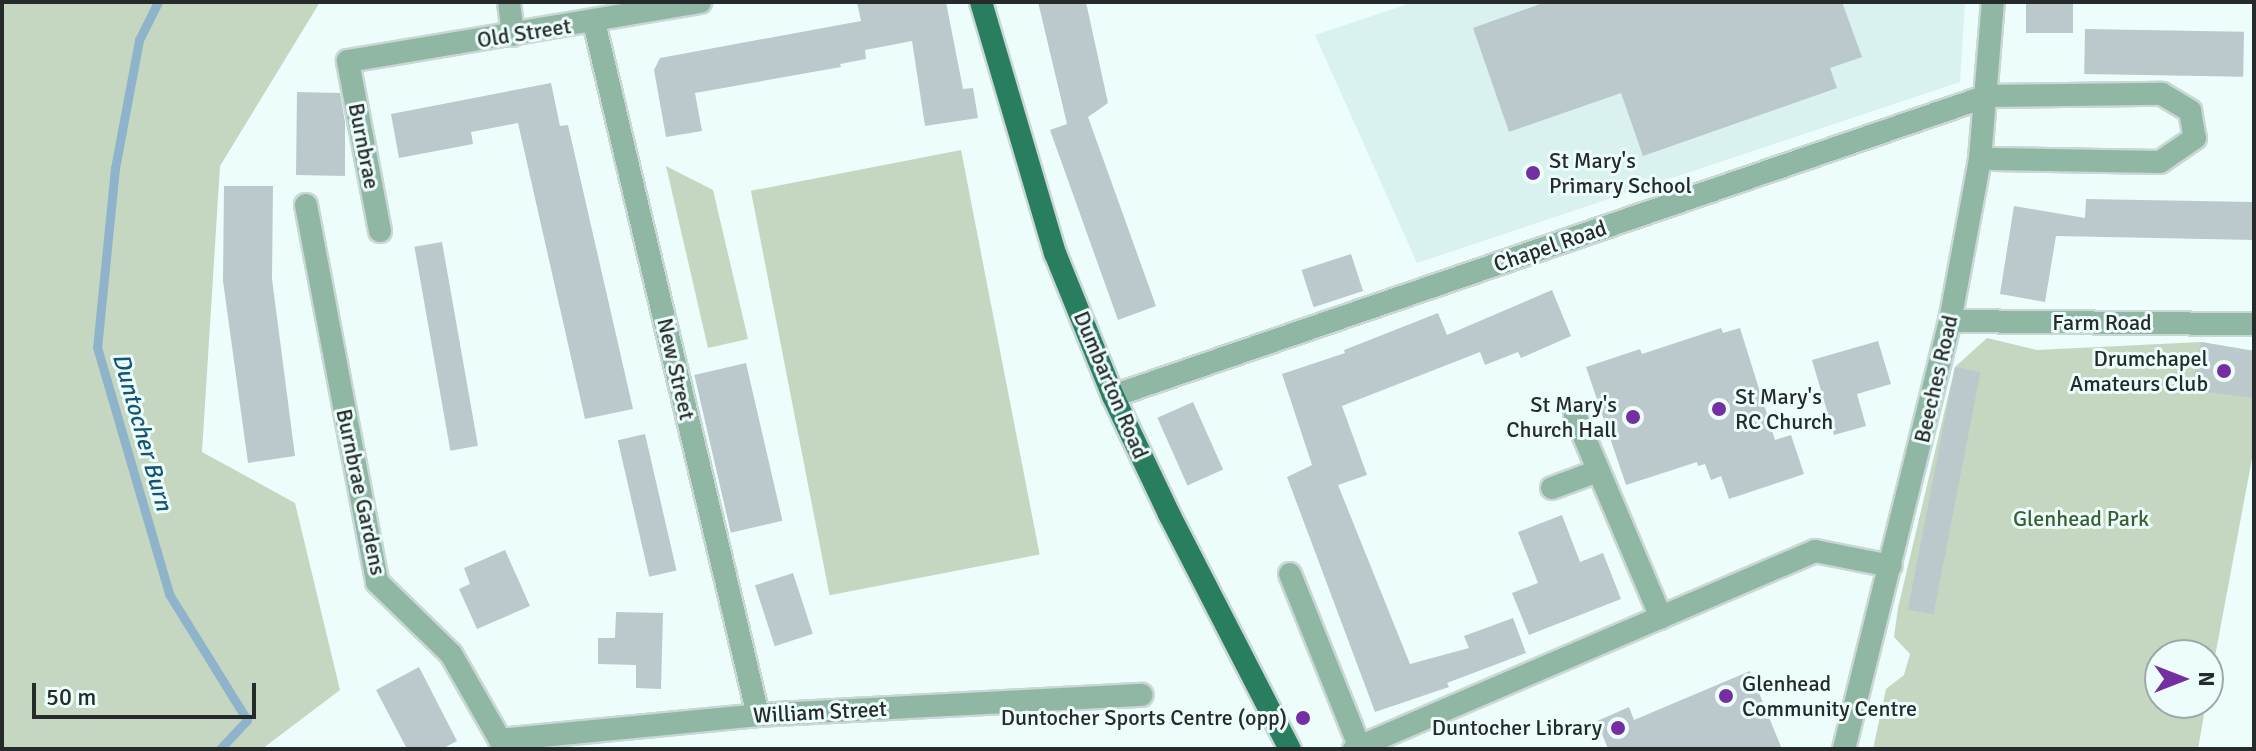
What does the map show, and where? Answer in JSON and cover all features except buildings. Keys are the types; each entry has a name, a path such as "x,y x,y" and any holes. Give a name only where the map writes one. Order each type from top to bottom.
{"main road":[{"name":"Dumbarton Road","path":"981,2 1055,253 1113,396 1169,514 1290,749"}],"street":[{"path":"509,2 513,35"},
{"name":"Old Street","path":"348,61 700,2"},
{"name":"Beeches Road","path":"1844,749 1950,321 1980,159 1993,2"},
{"name":"New Street","path":"594,22 758,715"},
{"name":"Burnbrae","path":"348,61 380,231"},
{"name":"Chapel Road","path":"1113,396 1987,96 2162,94 2190,111 2195,138 2160,162 1980,159"},
{"name":"Burnbrae Gardens","path":"306,205 377,582 451,654 497,745"},
{"name":"Farm Road","path":"1950,321 2254,324"},
{"path":"1575,415 1661,618"},
{"path":"1552,488 1598,471"},
{"path":"1290,574 1356,748 1815,551 1891,566"},
{"name":"William Street","path":"497,745 758,715 1141,695"}],"shaded area":[{"name":"St Mary's Primary School","path":"1414,2 1965,2 1960,82 1417,263 1315,35"}],"green space":[{"path":"2,2 320,2 220,166 202,452 295,503 340,690 262,749 2,749"},
{"path":"961,150 1040,554 830,595 751,191"},
{"path":"666,166 713,190 748,339 708,348"},
{"name":"Glenhead Park","path":"1987,338 2037,350 2201,342 2254,351 2254,448 2218,639 2144,639 2144,719 2203,719 2198,749 1873,749 1886,689 1904,675 1910,654 1894,637 1898,608 1955,367"}],"waterway":[{"name":"Duntocher Burn","path":"158,2 139,40 115,168 97,347 169,594 247,720 220,749"}],"place":[{"name":"St Mary's Primary School","path":"1533,173"},
{"name":"Drumchapel Amateurs Club","path":"2224,371"},
{"name":"St Mary's RC Church","path":"1719,409"},
{"name":"St Mary's Church Hall","path":"1633,417"},
{"name":"Glenhead Community Centre","path":"1726,696"},
{"name":"Duntocher Sports Centre (opp)","path":"1303,718"},
{"name":"Duntocher Library","path":"1618,728"}]}
